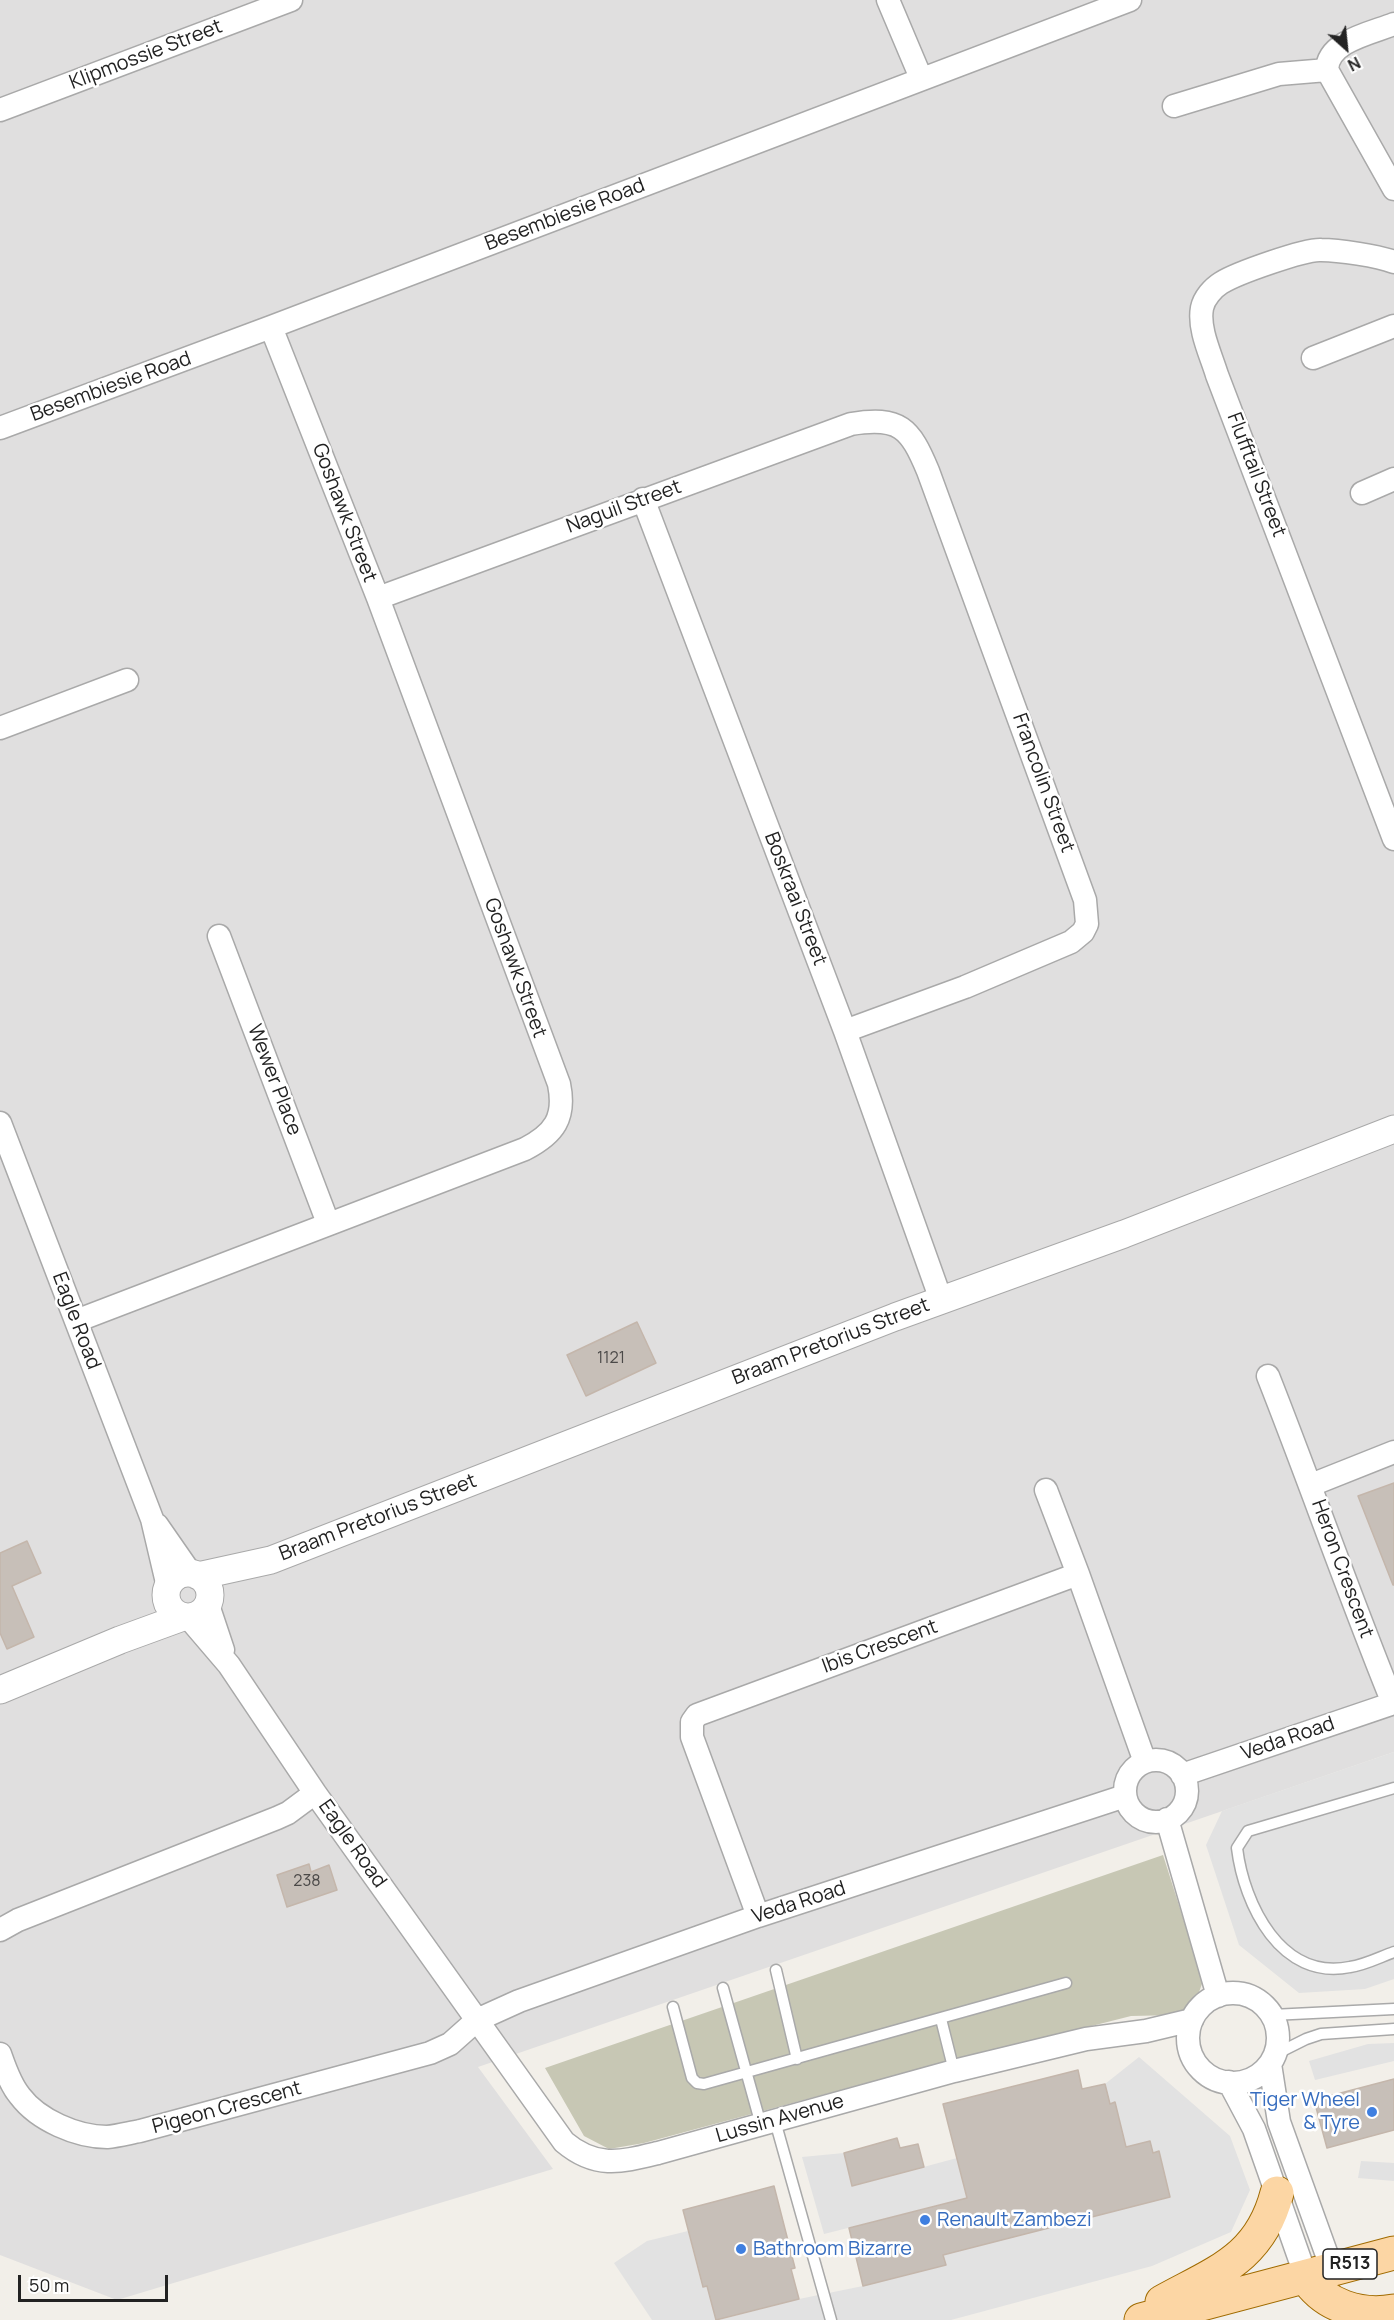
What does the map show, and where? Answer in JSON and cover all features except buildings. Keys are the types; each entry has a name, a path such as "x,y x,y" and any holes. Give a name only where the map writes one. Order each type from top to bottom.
{"main road":[{"path":"1129,2320 1242,2255 1263,2230 1276,2193"},
{"name":"R513","path":"1141,2320 1394,2253"},
{"path":"1319,2273 1318,2293 1340,2305 1366,2312 1394,2311"}],"street":[{"name":"Klipmossie Street","path":"0,110 291,0"},
{"path":"888,0 921,78"},
{"name":"Besembiesie Road","path":"0,428 1130,0"},
{"path":"1394,24 1345,44 1333,51 1327,62 1327,70 1394,189"},
{"path":"1174,106 1279,74 1327,70"},
{"name":"Flufftail Street","path":"1394,262 1319,250 1275,262 1220,283 1209,294 1202,306 1202,321 1217,375 1394,839"},
{"path":"1313,358 1394,326"},
{"name":"Goshawk Street","path":"76,1321 479,1167 538,1142 552,1131 559,1115 561,1103 559,1084 378,598 271,327"},
{"name":"Naguil Street","path":"378,598 852,424 871,420"},
{"name":"Francolin Street","path":"845,1031 1043,956 1079,937 1087,924 1085,900 1017,709 920,452 913,439 894,423 871,420"},
{"path":"1362,493 1394,479"},
{"name":"Boskraai Street","path":"643,500 845,1031 941,1300"},
{"path":"0,728 127,680"},
{"name":"Wewer Place","path":"219,936 328,1223"},
{"name":"Eagle Road","path":"0,1123 152,1519 196,1598 229,1665 315,1793 477,2020"},
{"name":"Braam Pretorius Street","path":"0,1690 120,1640 271,1560 941,1300 1124,1234 1394,1129"},
{"path":"1268,1376 1311,1485"},
{"name":"Heron Crescent","path":"1394,1452 1311,1485 1354,1607 1394,1703"},
{"path":"1046,1490 1145,1762"},
{"name":"Eagle Road","path":"152,1519 167,1591"},
{"name":"Ibis Crescent","path":"758,1916 692,1737 692,1722 697,1715 1078,1574"},
{"path":"167,1591 178,1576 196,1598"},
{"name":"Braam Pretorius Street","path":"120,1640 152,1616 167,1591"},
{"name":"Veda Road","path":"1182,1775 1394,1703"},
{"path":"1152,1760 1166,1762 1182,1775 1186,1788 1184,1802 1176,1814 1167,1819 1155,1821 1139,1817 1132,1811 1125,1796 1125,1786 1129,1776 1136,1767 1145,1762 1152,1760"},
{"path":"0,1930 18,1920 277,1818 288,1813 315,1793"},
{"name":"Veda Road","path":"477,2020 519,2001 758,1916 1125,1796"},
{"path":"1167,1819 1218,1996"},
{"path":"1272,2059 1252,2078 1229,2082 1215,2078 1204,2071 1195,2060 1190,2048 1188,2034 1192,2020 1206,2002 1218,1996 1234,1993 1249,1996 1262,2003 1272,2015 1278,2035 1272,2059 1279,2121 1319,2273"},
{"name":"Pigeon Crescent","path":"0,2054 13,2086 32,2108 69,2129 84,2134 108,2137 140,2131 430,2053 450,2044 477,2020"},
{"name":"Lussin Avenue","path":"477,2020 564,2142 574,2150 596,2160 614,2162 768,2123 954,2071 1086,2039 1146,2031 1192,2020"},
{"name":"Lussin Avenue","path":"1146,2031 1190,2048"},
{"path":"1229,2082 1254,2129 1276,2193 1319,2273"}],"lane":[{"path":"1394,1788 1248,1831 1236,1848 1247,1892 1263,1925 1269,1934 1300,1961 1333,1968 1350,1967 1394,1952"},
{"path":"776,1970 797,2059"},
{"path":"673,2007 692,2078 697,2084 704,2084 1066,1983"},
{"path":"723,1988 747,2073 768,2123 831,2320"},
{"path":"1272,2015 1394,2009"},
{"path":"941,2019 954,2071"},
{"path":"1272,2059 1306,2039 1322,2034 1394,2028"}],"shaded area":[{"path":"0,0 1394,0 1394,1752 478,2067 553,2169 117,2300 0,2255"},
{"path":"1394,1752 1394,1979 1365,1989 1299,1993 1239,1945 1206,1845 1222,1811"},
{"path":"1163,1855 1203,1981 1198,1995 1189,2007 1177,2015 1131,2016 863,2084 644,2143 609,2149 584,2136 545,2068"},
{"path":"1394,2043 1394,2061 1315,2080 1309,2061 1368,2044"},
{"path":"1139,2057 1230,2136 1250,2190 1231,2232 1152,2266 951,2320 719,2320 945,2265 943,2255 1170,2197 1159,2152 1153,2153 1150,2141 1126,2147 1115,2103 1110,2104 1105,2084"},
{"path":"844,2153 853,2186 957,2158 967,2198 824,2234 802,2157"},
{"path":"1361,2161 1394,2163 1394,2181 1358,2178"},
{"path":"688,2231 702,2286 707,2286 716,2320 652,2320 614,2263 647,2241"}],"place":[{"name":"Tiger Wheel & Tyre","path":"1372,2112"},
{"name":"Renault Zambezi","path":"925,2220"},
{"name":"Bathroom Bizarre","path":"741,2249"}]}
